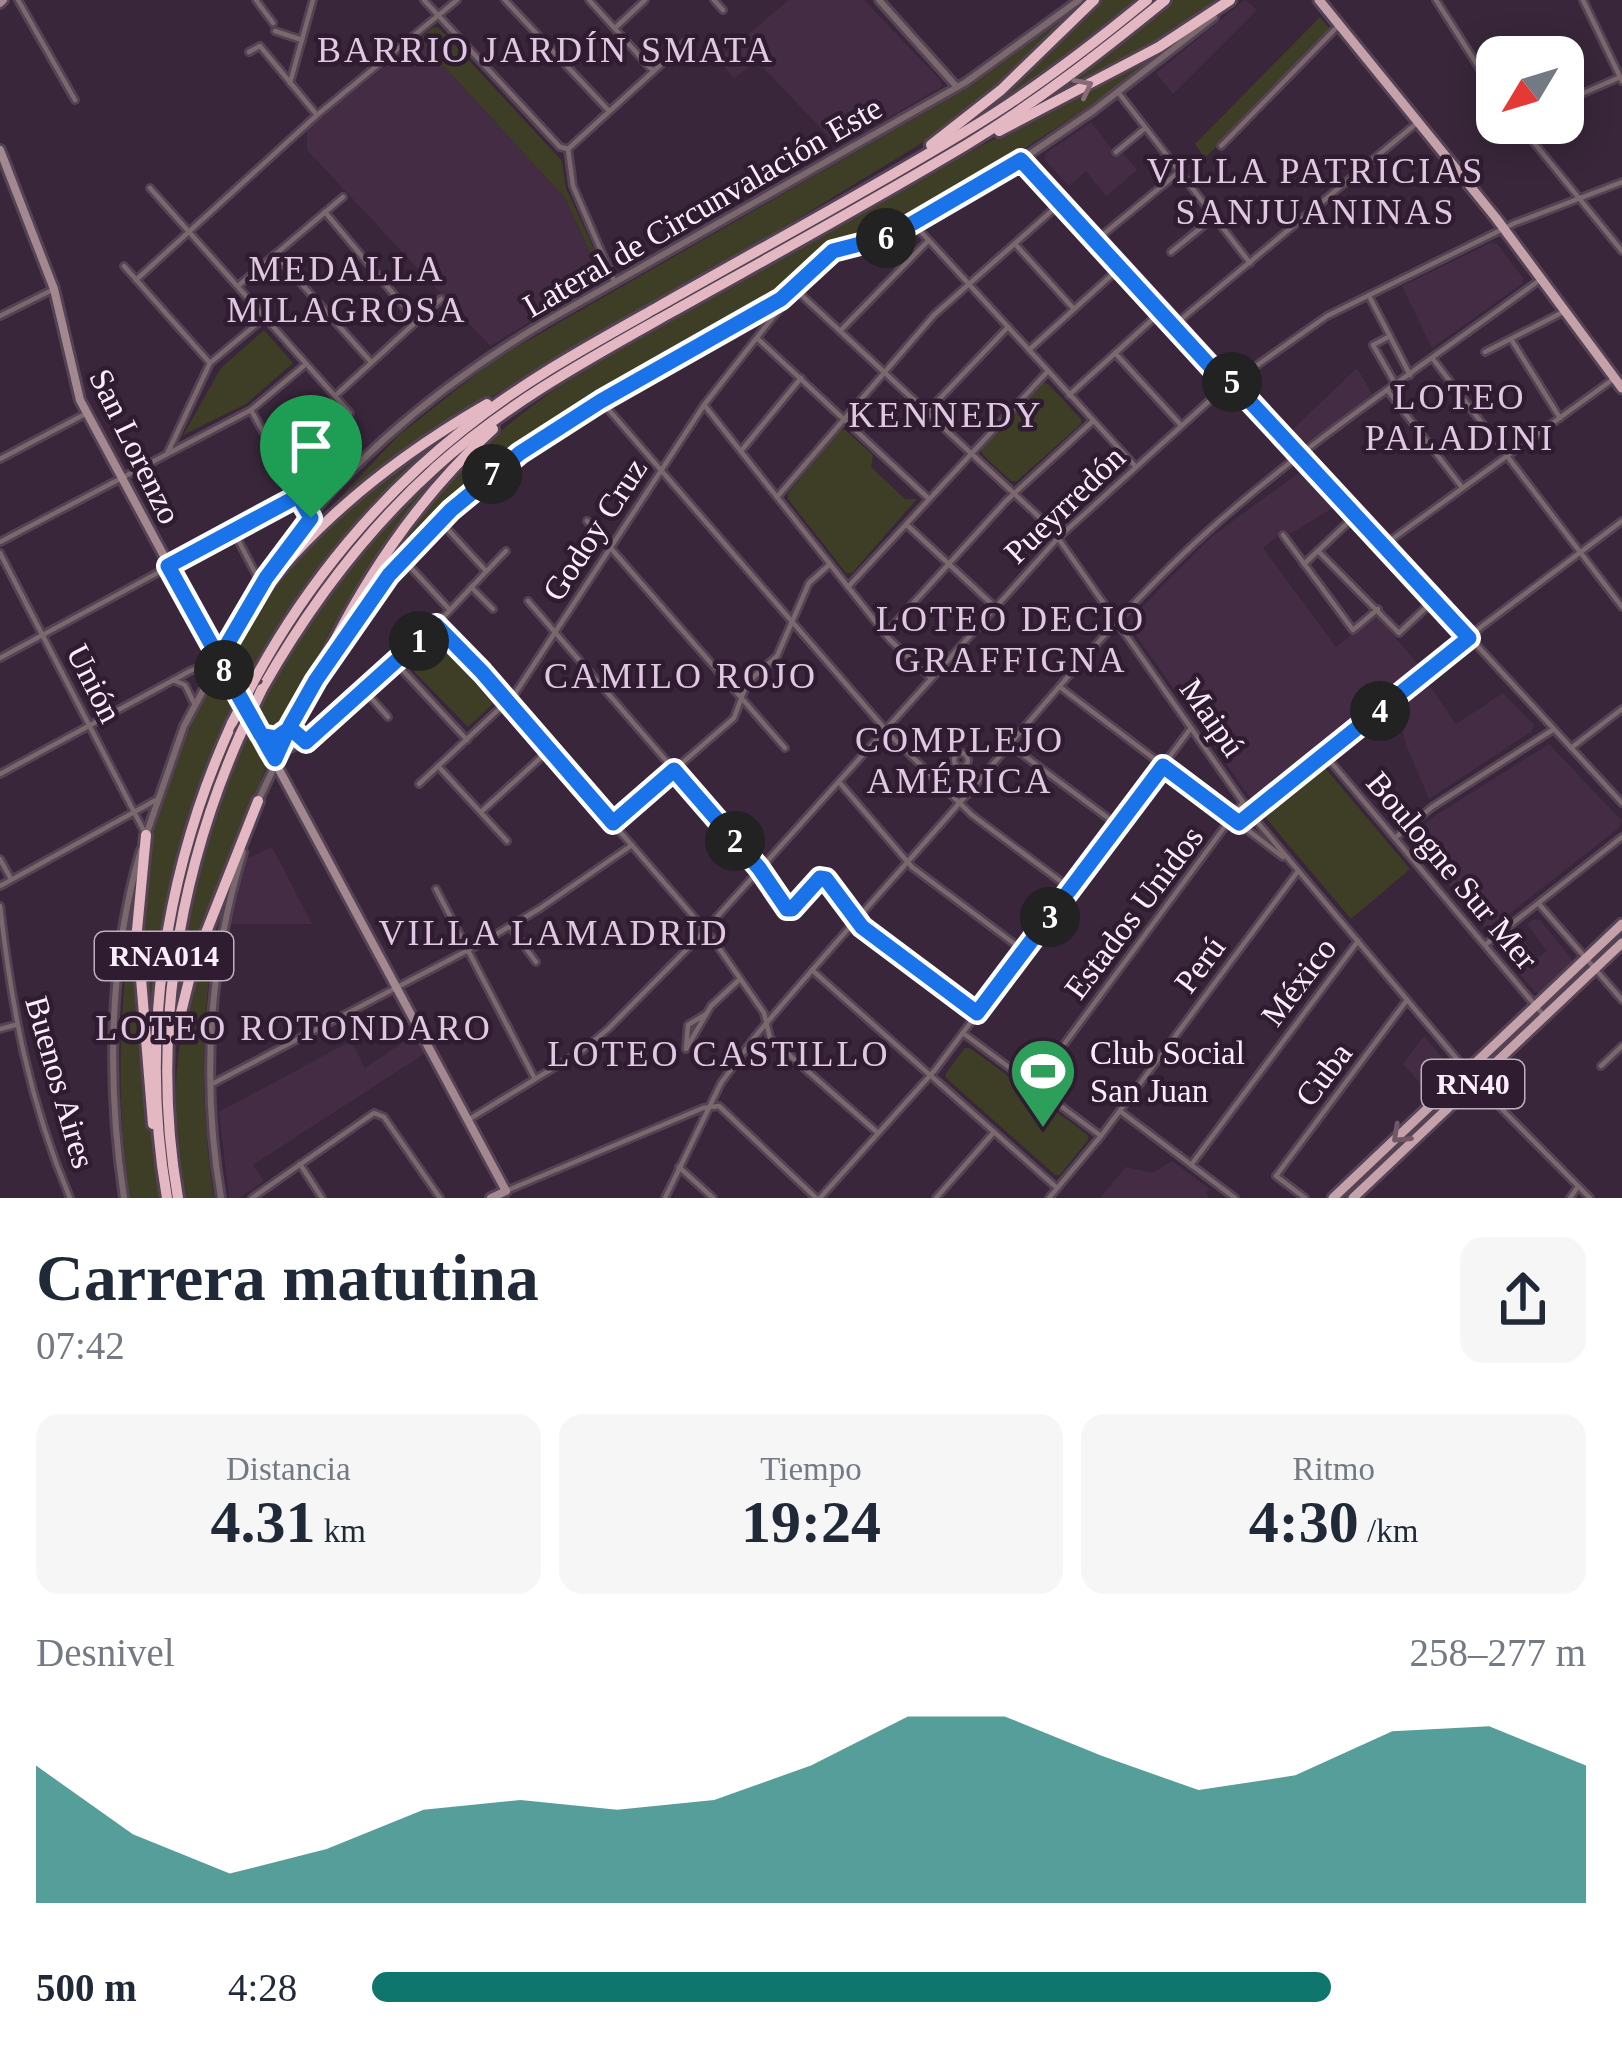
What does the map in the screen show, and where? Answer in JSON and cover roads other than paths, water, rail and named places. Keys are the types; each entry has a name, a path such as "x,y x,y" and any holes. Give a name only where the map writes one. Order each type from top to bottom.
{"highway":[{"path":"869,187 980,108 1094,0"},
{"name":"RNA014","path":"178,1198 168,1082 180,926 206,823 259,683 310,590 384,501 463,430 553,367 1010,104 1148,0"},
{"name":"RNA014","path":"166,1192 156,1075 165,952 189,840 232,723 316,601 395,507 471,438 567,371 942,158 1061,82 1166,0"},
{"path":"942,158 1159,47 1232,0"},
{"path":"236,628 280,567 342,506 461,419 553,367"},
{"path":"316,680 372,573 424,499 483,438 567,371"},
{"path":"168,1082 180,1005 258,801"},
{"path":"146,835 137,949 148,1095 166,1192"}],"main road":[{"path":"1318,0 1504,229 1618,383"},
{"name":"San Lorenzo","path":"0,150 54,289 73,382 86,413 218,660 276,757 506,1191"},
{"name":"RN40","path":"1333,1198 1622,924"},
{"name":"RN40","path":"1353,1198 1622,944"},
{"path":"491,1198 506,1191"}],"street":[{"path":"19,0 75,100"},
{"path":"256,0 274,27 302,40"},
{"path":"290,83 313,0"},
{"path":"424,0 560,147 568,149"},
{"path":"136,280 316,115 457,0"},
{"path":"506,0 609,111"},
{"path":"590,0 653,71"},
{"path":"614,28 645,0"},
{"path":"714,0 723,10"},
{"path":"879,0 957,87"},
{"name":"Lateral de Circunvalación Este","path":"124,1198 114,1094 115,1016 133,879 156,800 194,703 262,584 311,518 388,437 512,342 957,87 1079,0"},
{"path":"221,1198 210,1085 212,1008 223,925 258,801 316,680 362,610 404,560 440,521 520,453 795,289 833,251 882,240 1024,158 1118,92 1232,0"},
{"path":"1436,0 1476,63"},
{"path":"1583,0 1621,78 1584,94"},
{"path":"1221,146 1339,26"},
{"path":"568,149 690,38"},
{"path":"249,52 260,46 316,115"},
{"path":"1118,92 1250,263"},
{"path":"1176,324 1418,122"},
{"path":"1115,152 1145,127"},
{"path":"1534,144 1622,251"},
{"path":"568,149 574,186 615,283"},
{"path":"1024,158 1220,377 1232,382 1622,803"},
{"path":"1098,239 1180,172"},
{"name":"Pueyrredón","path":"468,1120 598,1038 705,930 1058,538 1232,382 1327,316 1504,229 1622,182"},
{"path":"150,188 350,413"},
{"path":"237,286 343,197"},
{"path":"777,497 934,315 1063,201"},
{"path":"325,212 416,321"},
{"path":"1171,252 1214,217"},
{"path":"913,224 1136,467"},
{"path":"840,331 928,241"},
{"path":"1015,244 1074,309"},
{"path":"275,254 371,362"},
{"path":"124,266 210,363"},
{"path":"1029,350 1122,266"},
{"path":"665,1198 721,1083 766,1023 1117,622 1209,530 1541,279"},
{"path":"0,316 54,289"},
{"name":"Maipú","path":"795,289 1058,538 1251,814 1476,1082 1590,1198"},
{"name":"Godoy Cruz","path":"418,784 508,701 704,405 795,289"},
{"path":"1370,296 1410,374"},
{"path":"334,396 441,298"},
{"path":"1070,394 1163,310"},
{"path":"1486,352 1565,311"},
{"path":"168,452 210,363 265,317"},
{"path":"927,412 1008,327"},
{"path":"1390,336 1373,345 1396,385"},
{"path":"758,339 928,498"},
{"path":"1510,339 1560,418"},
{"path":"1115,353 1181,426"},
{"path":"1432,358 1622,607"},
{"path":"0,542 251,410 306,364"},
{"path":"848,586 1048,371"},
{"path":"741,452 801,378"},
{"path":"1384,545 1560,418 1618,383"},
{"path":"1388,391 1462,488"},
{"path":"601,401 885,729 960,803 1071,889"},
{"path":"704,405 885,634 931,678"},
{"path":"251,410 311,518"},
{"path":"0,460 86,413"},
{"path":"885,634 1014,493 1094,421"},
{"path":"0,658 298,496"},
{"path":"1304,564 1356,515"},
{"path":"440,521 486,571"},
{"path":"587,521 785,748"},
{"name":"Estados Unidos","path":"1228,825 1251,814 1622,521"},
{"path":"905,523 995,607"},
{"path":"234,532 262,584"},
{"path":"1283,535 1352,630 1378,610"},
{"path":"276,757 306,742 365,691 506,551"},
{"path":"1318,551 1399,633 1434,600"},
{"name":"Unión","path":"0,554 146,835"},
{"path":"404,560 449,609"},
{"path":"613,823 734,718 747,683 777,656 809,583 830,564"},
{"path":"471,587 493,609"},
{"path":"528,602 759,868 787,909 820,878 826,879 856,921 977,1013"},
{"path":"436,625 508,701 705,930 764,1013 770,1038 878,1133"},
{"path":"207,639 220,642 236,628"},
{"path":"0,774 218,660"},
{"path":"396,662 467,740"},
{"path":"203,687 228,678"},
{"path":"173,680 185,685 194,703"},
{"name":"Maipú","path":"1060,687 1293,864"},
{"path":"365,691 388,717"},
{"path":"1571,748 1622,709"},
{"path":"506,1191 718,1106 818,1198 930,1075 1192,728"},
{"path":"1395,838 1432,807 1553,729"},
{"path":"261,735 271,739 289,730"},
{"path":"289,730 306,742"},
{"path":"1010,745 1118,826"},
{"path":"481,812 549,749"},
{"name":"Boulogne Sur Mer","path":"1325,754 1544,1017"},
{"path":"438,766 507,841"},
{"path":"959,768 975,786"},
{"path":"838,780 908,862 1024,951"},
{"path":"264,786 287,781"},
{"path":"0,886 156,800"},
{"name":"Estados Unidos","path":"1034,1085 1243,802"},
{"path":"1485,945 1622,837"},
{"path":"210,1085 510,926 632,845"},
{"path":"0,859 11,879"},
{"name":"Perú","path":"1049,1198 1101,1136 1298,871"},
{"path":"436,890 535,1079"},
{"path":"1538,903 1622,1000"},
{"name":"Buenos Aires","path":"0,906 15,1024 42,1123 70,1198"},
{"path":"510,926 536,962"},
{"name":"México","path":"1191,1165 1358,941"},
{"path":"812,970 1058,1188"},
{"path":"706,1014 688,1025 686,1049 706,1014 740,979"},
{"name":"Cuba","path":"1305,1198 1276,1176 1407,1000"},
{"path":"0,1029 15,1024"},
{"path":"963,1033 1101,1136"},
{"path":"1601,1066 1622,1046"},
{"path":"1120,1111 1235,1198"},
{"path":"257,1196 374,1113 384,1117 440,1198"},
{"path":"936,1198 994,1132"},
{"path":"300,1164 322,1198"},
{"path":"680,1167 713,1198"},
{"path":"1570,1198 1577,1188"}],"place":[{"name":"Club Social San Juan","path":"1043,1130"}],"district":[{"name":"BARRIO JARDÍN SMATA","path":"546,49"},
{"name":"VILLA PATRICIAS SANJUANINAS","path":"1316,190"},
{"name":"MEDALLA MILAGROSA","path":"347,288"},
{"name":"KENNEDY","path":"946,414"},
{"name":"LOTEO PALADINI","path":"1460,416"},
{"name":"LOTEO DECIO GRAFFIGNA","path":"1011,638"},
{"name":"CAMILO ROJO","path":"681,675"},
{"name":"COMPLEJO AMÉRICA","path":"960,760"},
{"name":"VILLA LAMADRID","path":"554,932"},
{"name":"LOTEO ROTONDARO","path":"294,1027"},
{"name":"LOTEO CASTILLO","path":"719,1053"}]}
